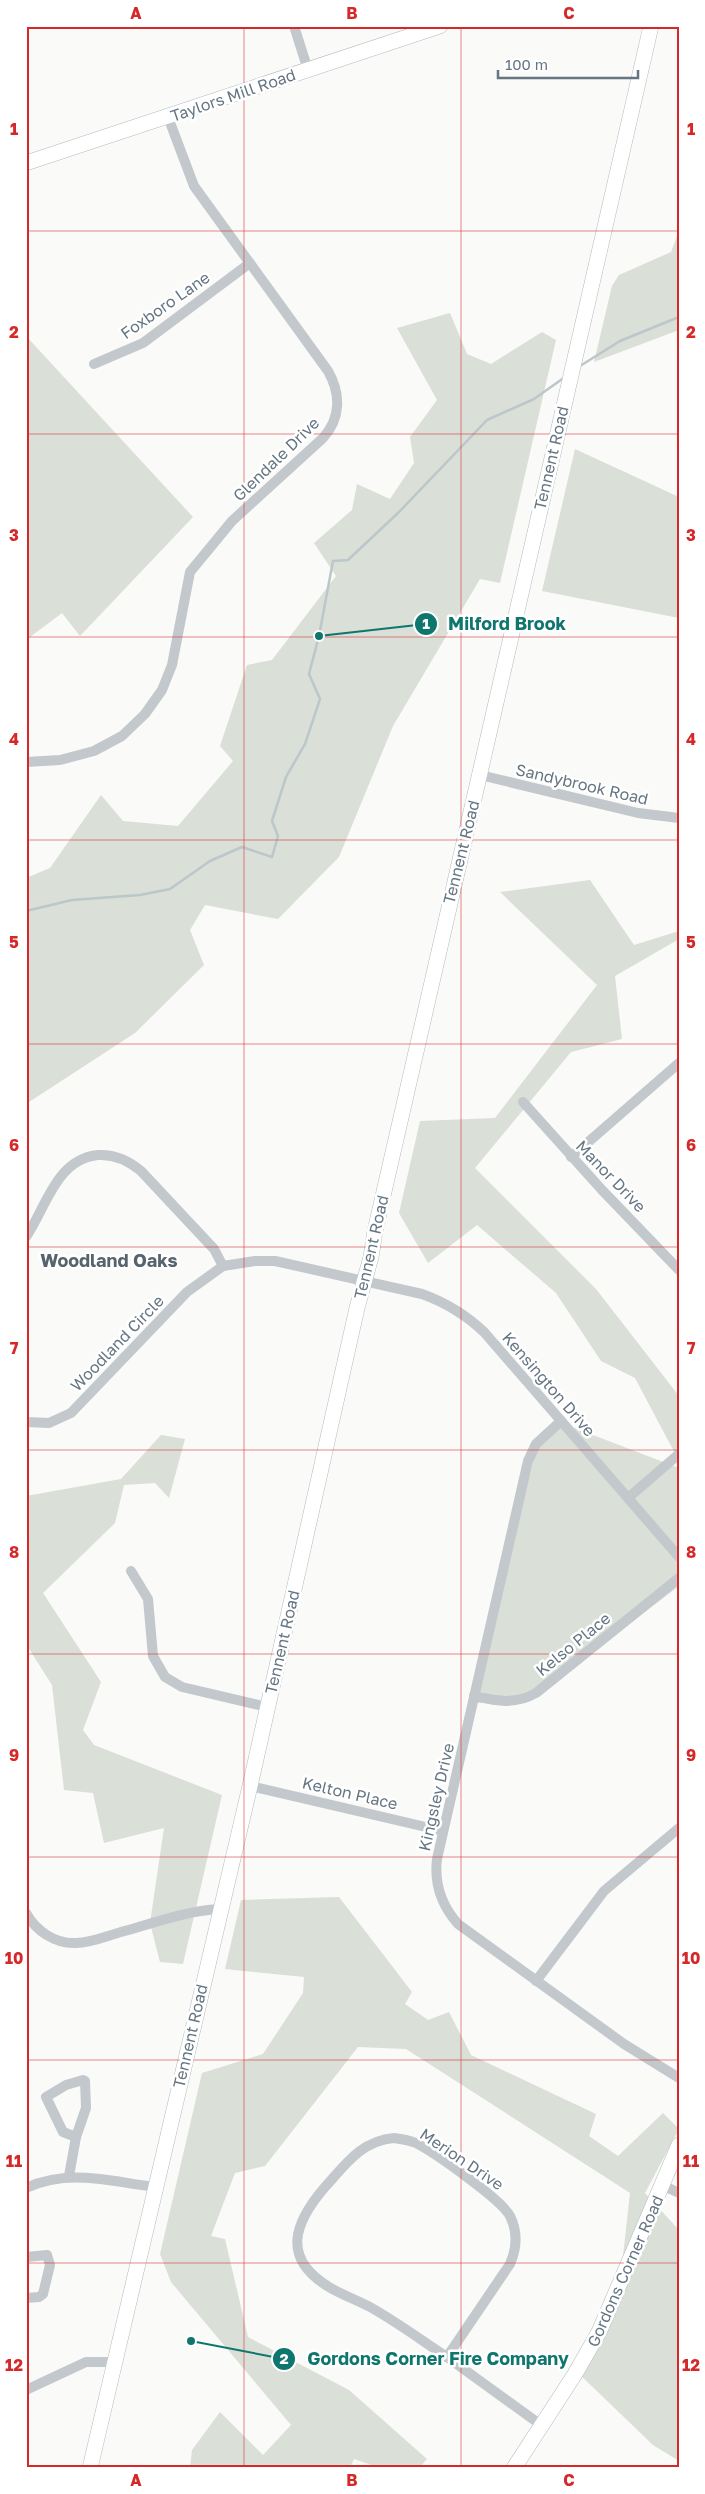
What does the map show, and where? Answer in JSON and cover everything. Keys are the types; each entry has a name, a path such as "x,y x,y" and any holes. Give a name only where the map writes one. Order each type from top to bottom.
{"street":[{"path":"294,26 308,70"},
{"name":"Taylors Mill Road","path":"26,164 308,70 412,31 440,26"},
{"name":"Tennent Road","path":"90,2468 219,1909 250,1786 416,1048 651,26"},
{"name":"Glendale Drive","path":"26,762 60,760 94,751 122,736 145,714 162,690 172,665 190,572 232,521 323,438 334,422 338,402 334,381 194,186 168,117"},
{"name":"Foxboro Lane","path":"94,364 143,343 250,264"},
{"name":"Sandybrook Road","path":"480,775 638,813 679,818"},
{"path":"571,1156 679,1063"},
{"name":"Manor Drive","path":"523,1102 571,1156 679,1270"},
{"path":"26,1237 56,1182 67,1169 86,1158 111,1155 131,1163 140,1171 214,1249 223,1266"},
{"name":"Woodland Circle","path":"26,1422 49,1423 70,1413 187,1292 223,1266 255,1261 274,1261 365,1281"},
{"name":"Kensington Drive","path":"365,1281 422,1294 438,1300 463,1314 484,1332 679,1556"},
{"name":"Kingsley Drive","path":"561,1421 536,1444 528,1461 437,1859 436,1876 440,1895 449,1915 463,1928 624,2044 679,2078"},
{"path":"628,1498 679,1454"},
{"path":"132,1571 148,1599 153,1656 165,1677 182,1687 267,1707"},
{"name":"Kelso Place","path":"474,1696 507,1702 519,1701 536,1693 679,1578"},
{"name":"Kelton Place","path":"250,1786 444,1831"},
{"path":"536,1981 604,1891 679,1828"},
{"path":"26,1913 44,1934 55,1940 76,1944 185,1913 219,1909"},
{"path":"69,2176 76,2137 86,2108 85,2081 83,2080 66,2084 46,2097 63,2132 76,2137"},
{"name":"Merion Drive","path":"447,2357 510,2264 516,2242 513,2224 499,2201 420,2146 394,2138 376,2141 356,2153 304,2214 297,2236 300,2257 317,2280 390,2318 541,2425"},
{"name":"Gordons Corner Road","path":"514,2468 600,2332 679,2145"},
{"path":"26,2188 69,2176 107,2178 156,2187"},
{"path":"662,2186 679,2193"},
{"path":"26,2257 43,2254 47,2255 50,2261 43,2294 39,2297 26,2298"},
{"path":"26,2390 86,2362 115,2362"}],"shaded area":[{"path":"679,231 679,330 594,362 612,286 619,275 671,252"},
{"path":"450,313 467,354 491,364 542,332 556,340 500,583 480,579 393,726 339,857 278,919 205,905 190,930 204,965 135,1033 26,1104 26,878 50,868 101,795 123,821 178,826 233,761 220,746 247,665 272,660 336,576 314,543 352,510 357,484 390,499 414,463 410,437 437,400 397,328"},
{"path":"26,336 193,517 80,636 62,613 26,640"},
{"path":"575,449 679,497 679,618 542,591"},
{"path":"590,880 634,945 679,931 679,939 615,976 622,1039 571,1052 475,1168 596,1289 679,1396 679,1461 635,1378 601,1361 556,1293 477,1225 428,1263 399,1213 420,1121 495,1118 597,985 500,892"},
{"path":"559,1422 679,1468 679,1586 527,1702 472,1703 538,1442"},
{"path":"161,1435 185,1439 169,1498 155,1483 124,1485 115,1523 43,1593 101,1682 83,1730 94,1745 222,1795 183,1964 160,1962 150,1923 164,1828 104,1843 93,1793 64,1790 52,1685 26,1644 26,1496 121,1479"},
{"path":"339,1897 412,1992 405,2004 428,2020 449,2012 471,2055 596,2114 589,2136 618,2156 663,2113 679,2129 645,2193 679,2230 679,2461 653,2445 574,2369 621,2274 630,2193 406,2049 358,2047 265,2166 235,2173 211,2236 225,2239 248,2337 349,2390 427,2459 419,2468 380,2468 354,2459 350,2468 190,2468 192,2450 220,2412 263,2455 291,2425 171,2282 160,2254 202,2073 263,2054 303,1993 304,1977 225,1969 241,1900"}],"waterway":[{"path":"580,366 620,341 679,317"},
{"path":"26,911 72,900 140,895 170,889 210,861 242,847 272,857 278,836 272,821 286,777 305,744 320,699 309,674 319,636 333,561 348,560 399,512 487,420 534,399 565,377"}],"place":[{"name":"Milford Brook","path":"319,636"},
{"name":"Gordons Corner Fire Company","path":"191,2341"}],"district":[{"name":"Woodland Oaks","path":"109,1260"}]}
